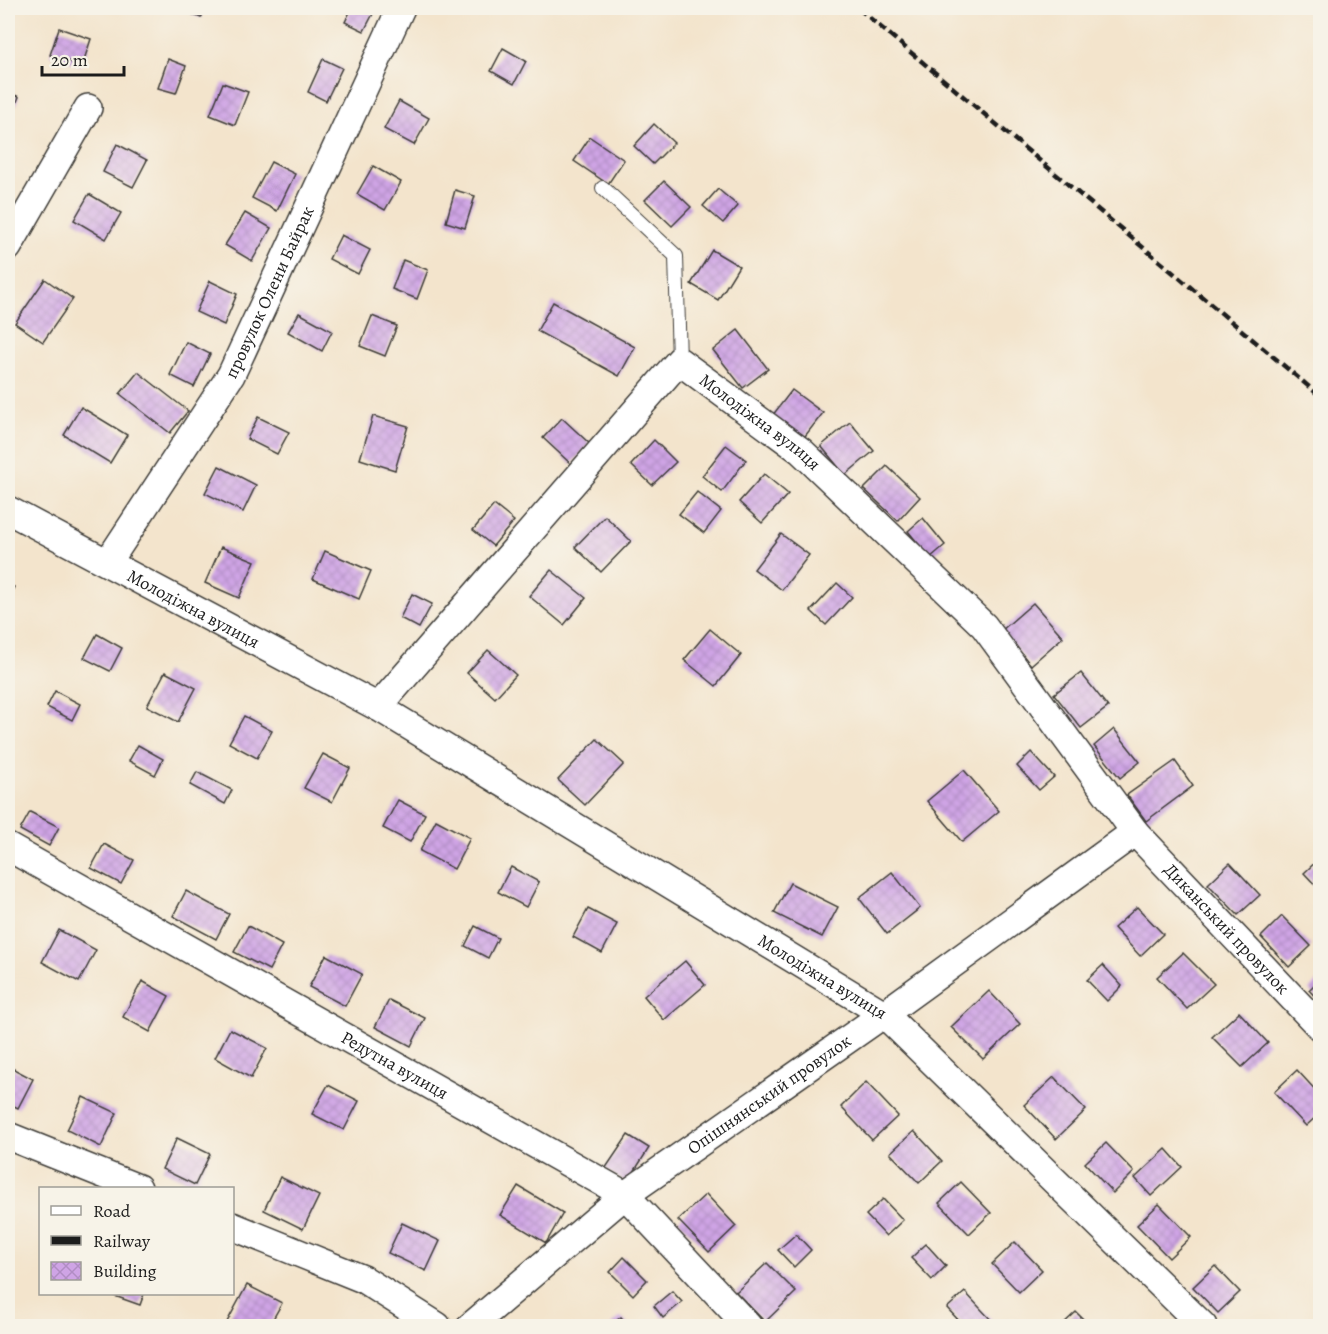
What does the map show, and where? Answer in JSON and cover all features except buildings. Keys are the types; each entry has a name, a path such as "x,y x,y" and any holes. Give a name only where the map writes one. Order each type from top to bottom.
{"street":[{"name":"провулок Олени Байрак","path":"108,562 231,375 401,8"},
{"path":"8,247 88,108"},
{"name":"Молодіжна вулиця","path":"679,361 801,451 984,626 1135,832"},
{"path":"378,707 679,361"},
{"name":"Молодіжна вулиця","path":"8,510 378,707 884,1014 1203,1326"},
{"name":"Опішнянський провулок","path":"471,1326 625,1195 884,1014 1135,832"},
{"name":"Диканський провулок","path":"1135,832 1320,1027"},
{"name":"Редутна вулиця","path":"8,847 625,1195 748,1326"},
{"path":"8,1136 136,1187"},
{"path":"234,1227 363,1279 437,1326"}],"lane":[{"path":"603,188 676,256 679,361"}],"railway":[{"path":"858,8 1320,396"}]}
